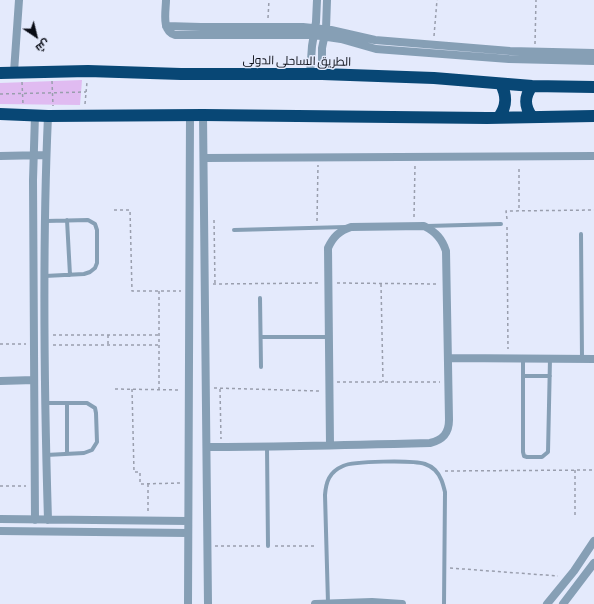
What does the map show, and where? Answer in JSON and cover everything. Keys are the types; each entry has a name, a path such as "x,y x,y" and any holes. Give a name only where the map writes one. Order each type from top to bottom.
{"highway":[{"name":"الطريق الساحلى الدولى","path":"0,73 88,70 181,74 316,74 434,78 532,86 594,87"},
{"path":"500,118 504,111 506,97 505,90 501,84"},
{"path":"532,86 528,92 526,105 528,112 532,117"},
{"path":"0,114 50,116 203,115 500,118 594,116"}],"street":[{"path":"18,72 19,0"},
{"path":"166,0 166,26 169,33 175,35 315,32"},
{"path":"316,74 312,46 315,32 317,0"},
{"path":"316,74 325,33 327,0"},
{"path":"166,26 268,27 375,40 433,45 535,52 594,53"},
{"path":"325,33 376,49 530,60 594,61"},
{"path":"29,115 34,156 35,520"},
{"path":"188,604 190,115"},
{"path":"203,115 205,158 208,604"},
{"path":"48,520 45,403 45,276 46,155 50,116"},
{"path":"0,156 46,155"},
{"path":"205,158 594,156"},
{"path":"207,447 267,447 430,443 439,441 445,436 449,428 446,251 438,235 424,226 351,226 336,234 328,248 330,445"},
{"path":"448,358 594,359"},
{"path":"0,381 34,380"},
{"path":"0,519 188,521"},
{"path":"0,531 188,533"},
{"path":"547,604 569,577 594,541"},
{"path":"563,604 594,563"},
{"path":"315,604 372,602 402,604"}],"lane":[{"path":"67,220 70,275"},
{"path":"45,276 87,274 95,268 97,263 97,230 95,224 90,220 46,221"},
{"path":"424,226 501,224"},
{"path":"234,230 351,226"},
{"path":"581,234 582,359"},
{"path":"260,298 261,367"},
{"path":"261,337 329,337"},
{"path":"523,359 523,455 526,457 542,458 548,452 550,359"},
{"path":"523,376 550,376"},
{"path":"45,403 87,403 94,408 96,413 97,442 95,447 87,453 46,455"},
{"path":"67,403 67,454"},
{"path":"267,447 268,546"},
{"path":"328,604 325,496 326,483 333,472 343,465 356,463 413,462 425,464 435,470 442,481 445,492 444,604"}],"path":[{"path":"268,27 269,0"},
{"path":"433,45 437,0"},
{"path":"535,52 536,0"},
{"path":"84,115 88,70"},
{"path":"50,116 52,71"},
{"path":"18,72 22,93 29,115"},
{"path":"0,94 86,92"},
{"path":"316,228 318,157"},
{"path":"414,226 416,157"},
{"path":"519,169 519,210"},
{"path":"114,210 130,210 132,291 189,291"},
{"path":"506,218 506,211 594,210"},
{"path":"214,216 215,284"},
{"path":"507,226 508,358"},
{"path":"381,284 383,382"},
{"path":"159,291 159,390"},
{"path":"45,335 159,335"},
{"path":"108,335 108,345"},
{"path":"0,344 34,344"},
{"path":"45,345 159,345"},
{"path":"330,382 449,382"},
{"path":"206,388 330,391"},
{"path":"220,388 221,447"},
{"path":"115,389 189,390"},
{"path":"132,389 134,472 140,472 140,484 189,483"},
{"path":"438,475 449,470 594,470"},
{"path":"575,470 575,516"},
{"path":"148,484 148,521"},
{"path":"0,486 34,486"},
{"path":"444,568 569,577"}],"shaded area":[{"path":"82,80 80,105 0,104 0,83"}]}
